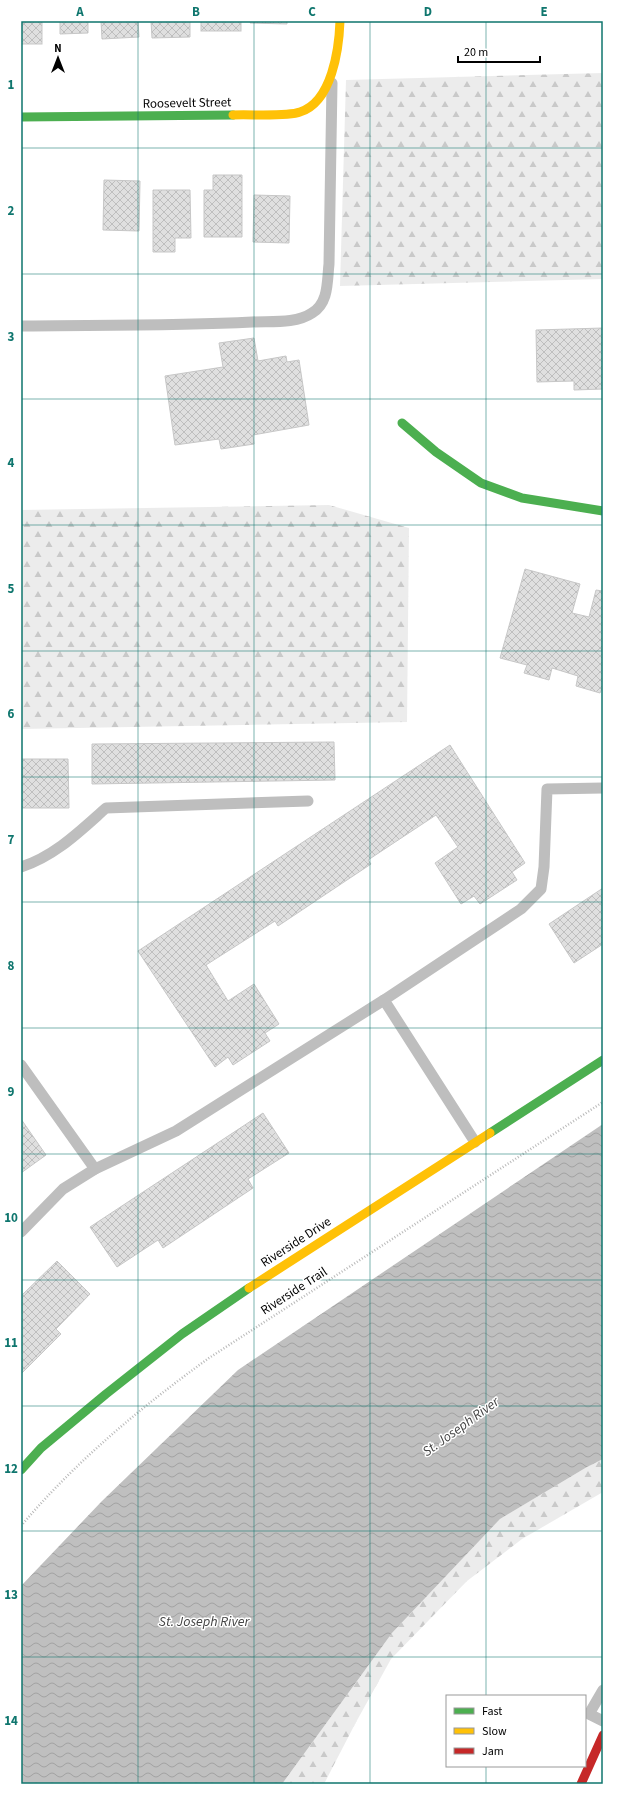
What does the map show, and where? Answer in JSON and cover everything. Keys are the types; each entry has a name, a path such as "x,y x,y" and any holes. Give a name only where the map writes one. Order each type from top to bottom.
{"street":[{"name":"Roosevelt Street","path":"21,117 192,117 301,113 320,96 336,64 340,35 340,21"},
{"path":"402,423 436,452 482,483 522,498 603,511"},
{"name":"Riverside Drive","path":"21,1470 41,1448 182,1334 284,1265 603,1060"},
{"path":"588,1758 603,1735"},
{"path":"581,1784 586,1767"}],"lane":[{"path":"21,326 222,323 298,319 312,313 321,305 326,292 329,264 332,72"},
{"path":"21,1232 63,1189 95,1169 176,1131 384,1000 521,909 541,889 544,867 547,790 603,788"},
{"path":"21,867 35,863 73,838 106,808 308,801"},
{"path":"384,1000 475,1142"},
{"path":"21,1065 95,1169"},
{"path":"603,1690 589,1714 603,1721"}],"path":[{"name":"Riverside Trail","path":"21,1526 63,1482 117,1430 156,1396 209,1358 603,1102"}],"green space":[{"path":"603,73 603,279 340,286 346,80"},
{"path":"329,505 409,528 407,722 21,729 21,510"},
{"path":"603,1459 603,1492 522,1539 467,1581 391,1659 324,1784 282,1784 392,1633 500,1519"}],"water":[{"name":"St. Joseph River","path":"603,1124 603,1459 500,1519 392,1633 282,1784 21,1784 21,1586 102,1501 238,1370"}],"building":[{"path":"21,21 42,21 42,44 21,44"},
{"path":"60,21 88,21 88,33 60,34"},
{"path":"101,21 138,21 139,37 102,39"},
{"path":"151,21 190,21 190,37 152,38"},
{"path":"201,21 241,21 241,31 201,31"},
{"path":"251,21 287,21 287,24 250,23"},
{"path":"213,175 242,175 242,237 204,237 204,190 213,190"},
{"path":"104,180 140,181 139,231 103,230"},
{"path":"153,190 190,190 191,238 175,238 175,252 153,252"},
{"path":"254,195 290,196 289,243 253,242"},
{"path":"603,328 603,389 574,390 574,381 537,382 536,330"},
{"path":"254,338 258,361 286,356 287,362 299,360 309,425 253,435 254,444 221,449 219,439 175,445 165,376 223,367 219,343"},
{"path":"525,569 580,584 572,613 589,617 596,590 603,591 603,686 600,693 576,686 578,676 552,668 549,680 524,673 527,665 500,658"},
{"path":"334,742 335,780 92,784 92,744"},
{"path":"450,745 525,863 512,872 517,880 480,904 474,896 461,904 435,863 458,847 436,815 368,860 371,864 278,926 275,921 206,965 228,1001 254,984 279,1024 265,1033 270,1041 233,1065 228,1057 215,1067 138,951"},
{"path":"21,759 68,759 69,808 21,808"},
{"path":"603,888 603,944 574,963 549,924"},
{"path":"263,1113 289,1153 248,1179 253,1188 163,1248 158,1240 117,1267 90,1227"},
{"path":"21,1119 46,1155 21,1173"},
{"path":"57,1261 90,1294 56,1329 61,1334 21,1374 21,1296"}],"traffic: fast":[{"path":"21,117 233,115"},
{"path":"402,423 436,452 481,483 522,498 603,511"},
{"path":"490,1133 603,1060"},
{"path":"21,1470 41,1448 106,1394 182,1334 249,1288"}],"traffic: slow":[{"path":"233,115 294,114 311,106 320,98 332,73 338,46 340,21"},
{"path":"249,1288 490,1133"}],"traffic: jam":[{"path":"581,1784 603,1735"}]}
